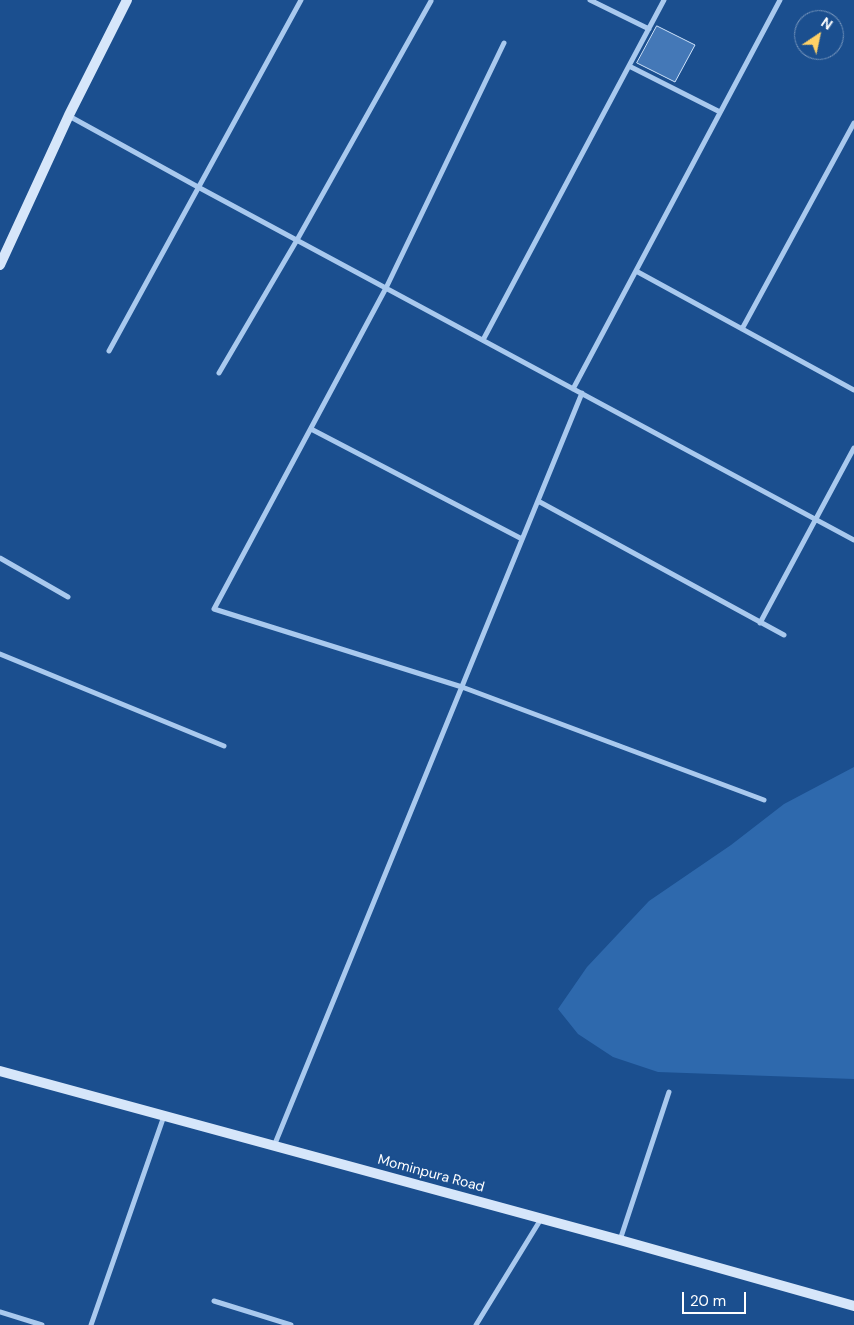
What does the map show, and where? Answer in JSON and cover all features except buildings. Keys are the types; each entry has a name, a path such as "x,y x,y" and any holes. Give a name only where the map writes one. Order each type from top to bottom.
{"main road":[{"path":"0,265 68,115 127,0"},
{"name":"Mominpura Road","path":"0,1071 541,1218 854,1306"}],"street":[{"path":"109,351 300,0"},
{"path":"590,0 649,29"},
{"path":"483,340 664,0"},
{"path":"574,389 780,0"},
{"path":"219,373 297,240 431,2"},
{"path":"504,43 386,288 214,609 462,687 764,800"},
{"path":"629,66 720,112"},
{"path":"68,115 198,187 854,540"},
{"path":"742,329 854,123"},
{"path":"636,271 854,390"},
{"path":"274,1146 582,393"},
{"path":"310,429 522,539"},
{"path":"760,622 854,448"},
{"path":"538,501 784,636"},
{"path":"0,558 68,597"},
{"path":"0,654 224,746"},
{"path":"620,1240 669,1092"},
{"path":"91,1325 164,1116"},
{"path":"476,1325 541,1218"},
{"path":"214,1301 291,1325"},
{"path":"0,1312 42,1325"}],"shaded area":[{"path":"854,767 854,1079 658,1072 613,1057 578,1034 558,1009 587,967 649,901 731,845 784,804"}]}
